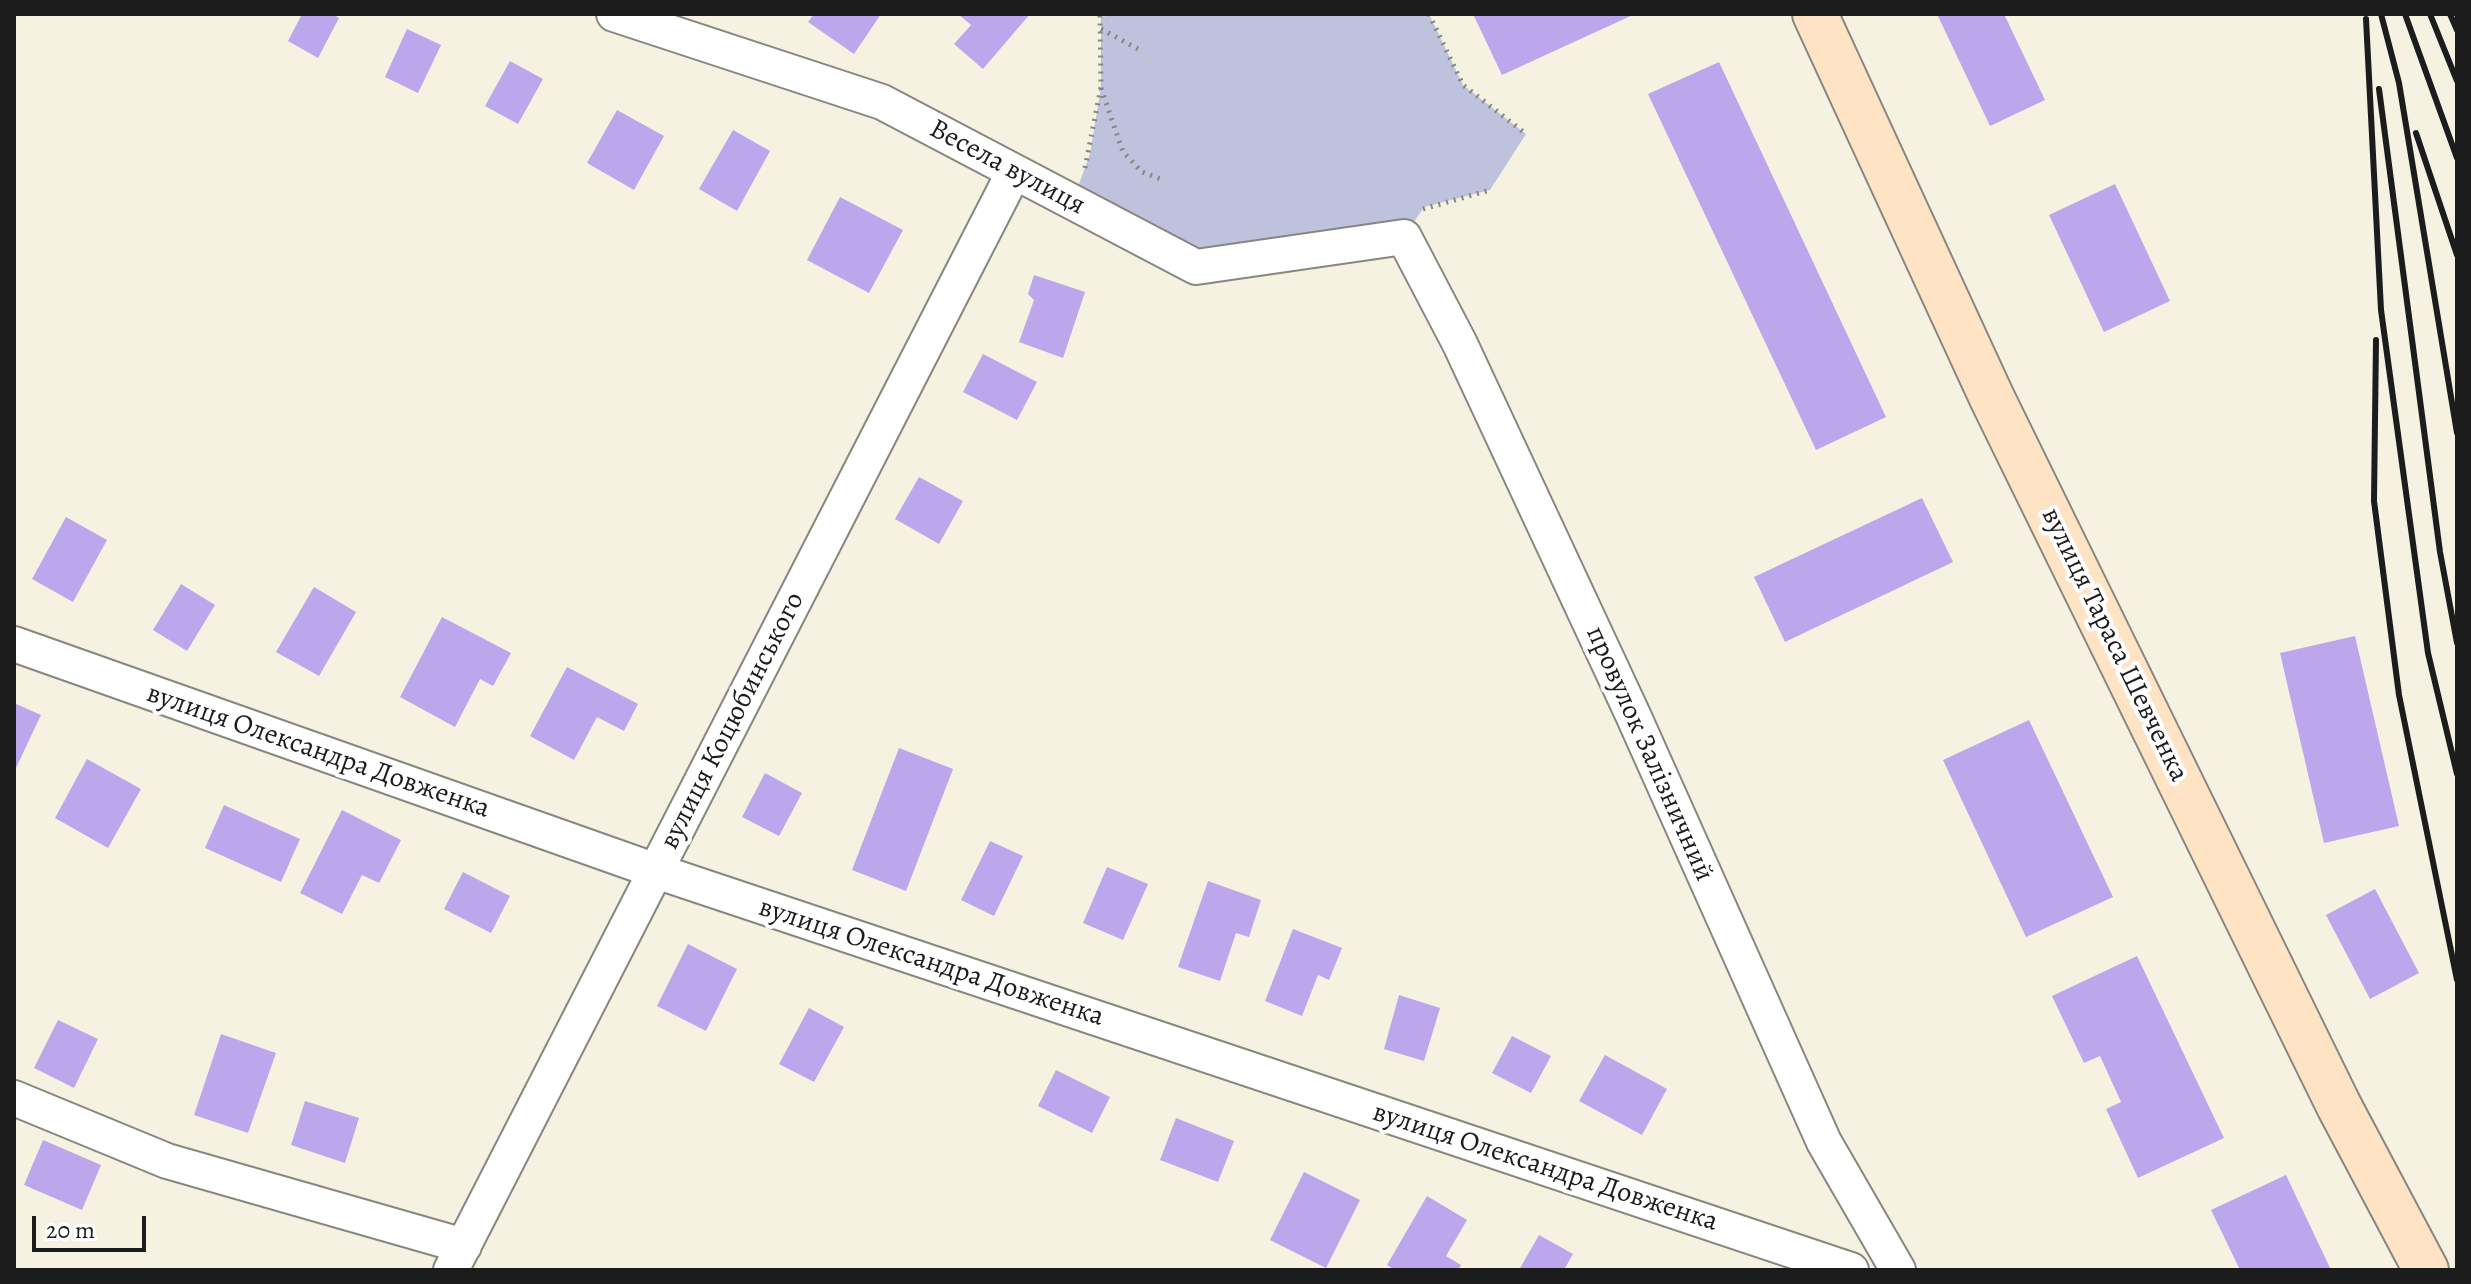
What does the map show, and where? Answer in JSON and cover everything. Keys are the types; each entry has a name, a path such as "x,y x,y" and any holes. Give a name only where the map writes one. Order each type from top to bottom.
{"main road":[{"name":"вулиця Тараса Шевченка","path":"1815,14 1992,398 2339,1106 2426,1270"}],"street":[{"name":"Весела вулиця","path":"614,14 882,102 1196,267 1404,237"},
{"name":"вулиця Коцюбинського","path":"458,1258 1014,172"},
{"name":"провулок Залізничний","path":"1404,237 1460,344 1606,658 1824,1142 1898,1270"},
{"name":"вулиця Олександра Довженка","path":"14,644 656,871 1851,1270"},
{"path":"14,1098 167,1161 458,1258"}],"path":[{"path":"1072,203 1090,154 1101,87 1100,14"},
{"path":"1429,14 1463,85 1526,134"},
{"path":"1101,29 1140,50"},
{"path":"1101,87 1123,152 1142,172 1161,179"},
{"path":"1404,237 1424,207 1490,190"}],"shaded area":[{"path":"1110,14 1429,14 1463,85 1526,134 1490,190 1424,207 1404,237 1196,267 1072,203 1090,154 1101,87 1101,18"}],"building":[{"path":"302,14 332,14 339,18 318,58 288,41"},
{"path":"814,14 881,14 854,54 808,22"},
{"path":"958,14 1030,14 983,69 954,44 971,25"},
{"path":"1473,14 1635,14 1502,75"},
{"path":"1937,14 2004,14 2045,100 1990,126"},
{"path":"407,29 441,45 418,93 385,77"},
{"path":"510,61 543,79 518,124 485,106"},
{"path":"1719,62 1886,417 1816,450 1648,94"},
{"path":"617,110 664,136 634,190 587,163"},
{"path":"733,130 770,151 737,211 699,189"},
{"path":"2115,184 2170,301 2104,332 2049,215"},
{"path":"840,197 903,230 869,293 807,260"},
{"path":"1034,275 1085,292 1063,358 1019,342 1034,300 1028,294"},
{"path":"983,354 1037,382 1017,420 963,392"},
{"path":"919,477 963,501 939,544 895,519"},
{"path":"1922,498 1953,562 1785,642 1754,577"},
{"path":"66,517 107,540 73,602 32,579"},
{"path":"181,584 215,605 187,651 153,630"},
{"path":"314,587 356,612 319,676 276,652"},
{"path":"442,617 511,653 493,686 480,679 455,727 400,697"},
{"path":"2355,636 2399,826 2324,843 2280,653"},
{"path":"567,667 638,704 624,731 597,717 574,760 530,736"},
{"path":"14,703 41,715 14,772"},
{"path":"2029,720 2113,897 2026,937 1943,760"},
{"path":"899,748 953,769 906,891 852,870"},
{"path":"87,759 141,789 108,848 55,818"},
{"path":"765,773 802,793 779,836 742,817"},
{"path":"224,805 300,839 281,882 205,848"},
{"path":"342,810 401,840 379,883 362,875 342,914 300,893"},
{"path":"990,841 1023,856 994,916 961,900"},
{"path":"1107,867 1148,884 1123,940 1083,923"},
{"path":"463,872 510,896 491,933 444,909"},
{"path":"1208,881 1261,900 1249,937 1236,933 1220,981 1178,967"},
{"path":"2375,889 2419,973 2370,999 2326,915"},
{"path":"1293,929 1342,948 1329,980 1318,975 1302,1016 1265,1001"},
{"path":"688,944 737,969 706,1031 657,1006"},
{"path":"2137,956 2224,1138 2138,1178 2106,1109 2121,1102 2100,1056 2084,1063 2052,996"},
{"path":"1399,995 1440,1008 1424,1061 1384,1049"},
{"path":"809,1008 844,1027 814,1082 779,1064"},
{"path":"58,1020 98,1039 74,1088 34,1068"},
{"path":"221,1034 276,1053 248,1133 194,1115"},
{"path":"1512,1036 1551,1056 1531,1093 1492,1073"},
{"path":"1605,1055 1667,1089 1642,1135 1579,1101"},
{"path":"1056,1070 1110,1097 1092,1133 1038,1106"},
{"path":"305,1101 359,1118 345,1163 291,1145"},
{"path":"1176,1118 1234,1141 1218,1182 1160,1160"},
{"path":"43,1140 101,1165 82,1210 24,1185"},
{"path":"1304,1172 1360,1200 1326,1268 1270,1240"},
{"path":"2286,1175 2331,1270 2240,1270 2211,1210"},
{"path":"1427,1196 1467,1220 1446,1256 1461,1265 1458,1270 1395,1270 1387,1265"},
{"path":"1539,1235 1573,1254 1564,1270 1519,1270"}],"railway":[{"path":"2381,14 2399,83 2457,433"},
{"path":"2405,14 2457,158"},
{"path":"2430,14 2457,81"},
{"path":"2450,14 2457,30"},
{"path":"2366,19 2381,310 2428,653 2457,774"},
{"path":"2379,89 2440,552 2457,643"},
{"path":"2416,133 2457,255"},
{"path":"2376,340 2374,501 2399,695 2457,980"}]}
